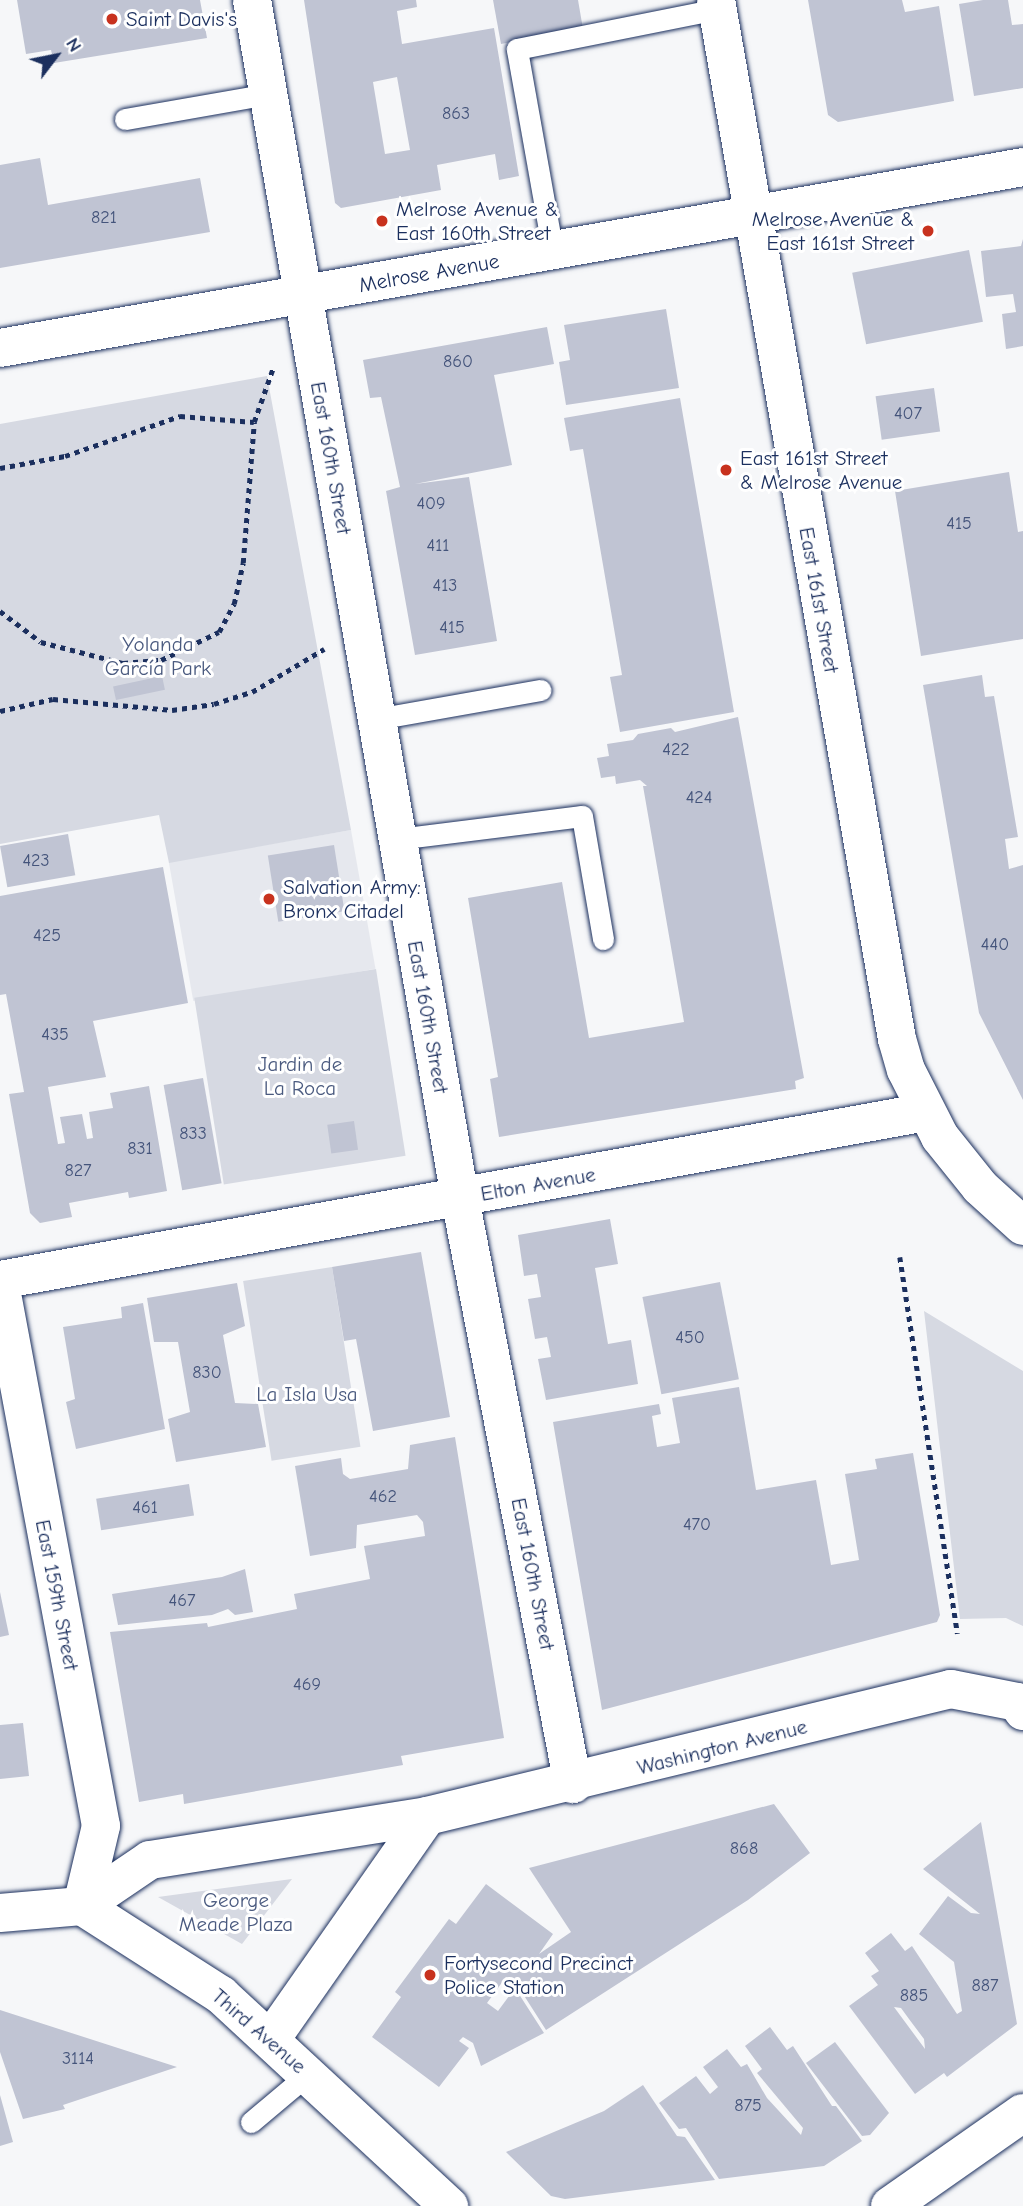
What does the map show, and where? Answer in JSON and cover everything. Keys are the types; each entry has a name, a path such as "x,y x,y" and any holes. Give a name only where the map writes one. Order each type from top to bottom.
{"street":[{"name":"East 160th Street","path":"251,0 460,1198 573,1784"},
{"name":"East 161st Street","path":"717,4 897,1039 926,1112"},
{"name":"Melrose Avenue","path":"0,348 553,252 753,212 1023,167"},
{"name":"Elton Avenue","path":"0,1282 926,1112"},
{"path":"926,1112 958,1164 1023,1226"},
{"name":"East 159th Street","path":"0,1282 101,1826 82,1906"},
{"name":"Washington Avenue","path":"82,1906 150,1860 427,1816 573,1784 951,1689 1020,1706"},
{"path":"271,2039 427,1816"},
{"path":"0,1913 82,1906"},
{"name":"Third Avenue","path":"82,1906 221,1995 449,2206"},
{"path":"890,2206 1023,2113"}],"lane":[{"path":"553,252 517,49 717,4"},
{"path":"125,119 268,94"},
{"path":"376,719 540,690"},
{"path":"397,839 582,816 603,939"},
{"path":"251,2122 308,2074"}],"path":[{"path":"0,611 41,642 123,663 161,660 219,632 233,604 243,563 254,422 276,360"},
{"path":"0,468 65,456 180,416 254,422"},
{"path":"0,711 53,699 172,710 214,704 252,692 325,648"},
{"path":"900,1257 958,1634"}],"shaded area":[{"name":"Salvation Army: Bronx Citadel","path":"351,830 375,969 193,1001 169,862"}],"green space":[{"name":"Yolanda García Park","path":"267,376 351,830 169,863 159,815 0,844 0,424"},
{"name":"Jardin de La Roca","path":"376,969 406,1156 224,1184 194,998"},
{"name":"La Isla Usa","path":"332,1267 360,1447 272,1461 243,1281"},
{"path":"924,1311 1023,1371 1023,1626 1006,1618 960,1619"},
{"name":"George Meade Plaza","path":"292,1879 242,1944 158,1897"}],"building":[{"name":"Saint Davis's","path":"17,0 200,0 207,38 54,63 51,50 26,54"},
{"path":"304,0 416,0 417,7 397,11 402,44 494,28 519,176 499,180 495,154 437,165 441,190 341,208 335,203","holes":["397,77 410,150 385,154 373,82"]},
{"path":"493,0 578,0 583,29 501,44"},
{"path":"808,0 902,0 905,12 939,6 954,101 838,122 828,115"},
{"path":"1008,0 1012,25 1023,24 1023,88 974,96 959,4"},
{"path":"40,158 48,205 200,178 210,232 0,268 0,165"},
{"path":"1023,239 1023,346 1006,349 1002,314 1016,312 1013,294 986,297 981,251 1021,246"},
{"path":"969,250 983,322 866,344 852,273"},
{"path":"666,309 679,388 566,405 559,362 570,360 564,325"},
{"path":"547,327 554,364 494,375 512,465 415,484 469,477 497,641 415,655 386,491 400,487 381,397 370,398 363,360"},
{"path":"934,388 940,432 882,440 876,396"},
{"path":"680,398 734,712 620,732 610,677 622,675 583,449 570,451 564,418"},
{"path":"1009,472 1018,532 1023,531 1023,639 921,656 895,491"},
{"path":"982,675 985,697 994,696 1018,837 1005,839 1009,869 1023,865 1023,1100 979,1013 923,685"},
{"path":"162,676 165,690 116,700 113,686"},
{"path":"738,717 804,1078 795,1081 796,1089 499,1137 490,1079 498,1077 468,898 562,882 589,1038 684,1022 643,786 647,786 640,780 616,784 615,776 601,778 597,758 609,756 607,744 633,740 638,734 671,728 675,732"},
{"path":"68,834 75,875 7,887 0,846"},
{"path":"334,845 344,911 278,922 268,855"},
{"path":"163,867 188,1003 93,1021 106,1077 48,1087 58,1144 65,1143 60,1117 82,1114 87,1139 93,1138 89,1112 113,1108 110,1093 149,1086 167,1191 129,1198 128,1192 69,1203 72,1217 40,1223 30,1213 9,1094 24,1092 6,994 0,995 0,896"},
{"path":"203,1078 222,1183 182,1190 164,1085"},
{"path":"354,1121 358,1150 331,1153 327,1125"},
{"path":"610,1219 618,1264 595,1268 608,1344 631,1340 638,1384 546,1400 538,1359 551,1357 547,1337 535,1339 528,1299 541,1297 537,1274 524,1276 518,1235"},
{"path":"421,1252 450,1417 373,1431 356,1339 344,1341 332,1267"},
{"path":"720,1282 739,1379 661,1394 642,1297"},
{"path":"237,1283 245,1326 223,1335 235,1403 258,1404 266,1447 176,1462 168,1419 190,1412 178,1342 154,1342 147,1298"},
{"path":"143,1303 165,1429 76,1449 66,1402 75,1399 63,1327 122,1318 121,1307"},
{"path":"739,1387 756,1490 816,1480 831,1565 859,1560 845,1474 877,1469 875,1459 913,1453 940,1615 937,1622 602,1710 553,1422 659,1404 661,1414 652,1416 657,1447 680,1443 672,1398"},
{"path":"455,1437 504,1738 401,1756 403,1765 184,1804 183,1794 139,1802 110,1632 207,1623 208,1627 297,1609 294,1594 370,1579 364,1546 425,1536 423,1522 417,1515 357,1525 356,1548 310,1556 295,1466 341,1458 343,1474 350,1479 408,1469 410,1445"},
{"path":"189,1484 194,1516 101,1530 96,1499"},
{"path":"245,1569 253,1612 235,1615 228,1609 212,1615 118,1625 112,1594 222,1577"},
{"path":"0,1592 9,1635 0,1637"},
{"path":"23,1723 29,1776 0,1779 0,1725"},
{"path":"774,1804 810,1853 748,1900 546,2030 516,1983 506,1977 487,2003 498,2011 515,1988 544,2033 481,2066 473,2043 463,2037 459,2041 469,2048 439,2087 372,2037 401,1997 395,1992 449,1919 456,1924 486,1884 553,1934 539,1954 571,1932 529,1868"},
{"path":"981,1822 1017,2024 947,2077 944,2073 915,2094 849,2006 878,1985 871,1976 879,1971 865,1953 891,1933 905,1951 912,1946 957,2014 962,2011 954,1962 919,1934 948,1896 971,1913 980,1914 923,1869","holes":["894,2007 901,2008 924,2039 925,2049"]},
{"path":"0,2010 177,2067 63,2105 65,2109 23,2119 0,2052"},
{"path":"770,2027 787,2050 793,2046 832,2106 836,2106 862,2141 824,2166 719,2179 686,2128 679,2129 659,2103 696,2076 710,2094 718,2087 703,2067 727,2049 741,2067 747,2064 767,2098 801,2135 803,2128 757,2073 762,2069 745,2046"},
{"path":"835,2042 889,2113 870,2135 862,2136 806,2063"},
{"path":"643,2085 677,2136 685,2137 715,2180 565,2199 551,2196 506,2152 604,2111"},
{"path":"0,2095 13,2142 0,2146"}],"place":[{"name":"Saint Davis's","path":"112,19"},
{"name":"Melrose Avenue & East 160th Street","path":"382,221"},
{"name":"Melrose Avenue & East 161st Street","path":"928,231"},
{"name":"East 161st Street & Melrose Avenue","path":"726,470"},
{"name":"Salvation Army: Bronx Citadel","path":"269,899"},
{"name":"Fortysecond Precinct Police Station","path":"430,1975"}]}
